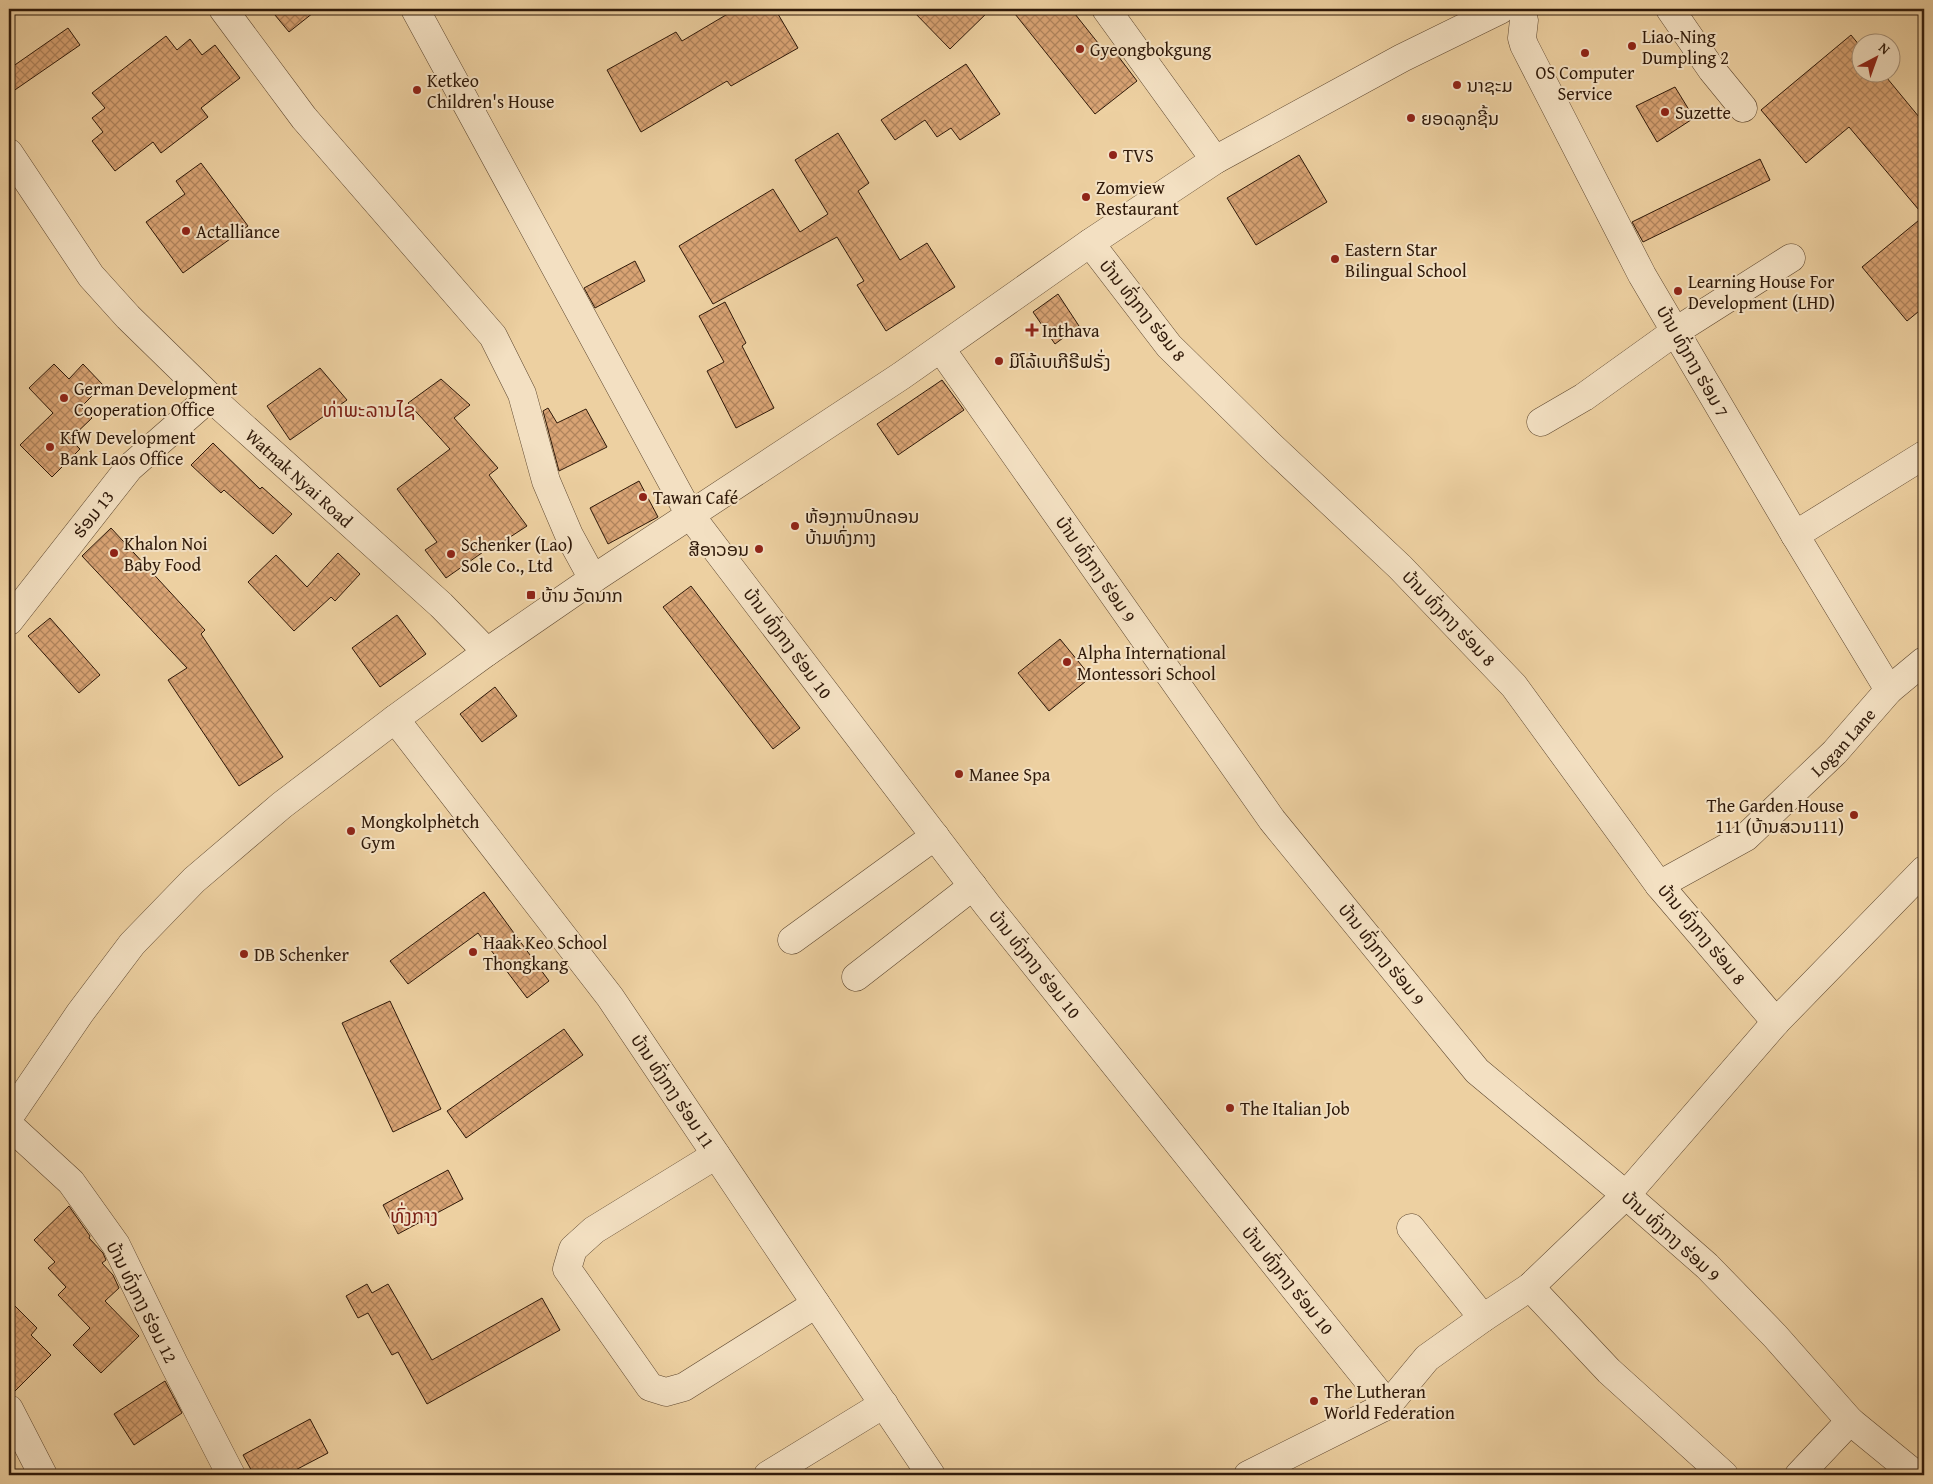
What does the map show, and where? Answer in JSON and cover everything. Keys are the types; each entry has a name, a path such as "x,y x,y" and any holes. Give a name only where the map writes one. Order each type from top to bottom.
{"street":[{"path":"223,9 304,118 493,336 522,394 546,481 569,535 592,579"},
{"name":"ບ້ານ ທົ່ງກາງ ຮ່ອມ 10","path":"415,9 690,515 973,886 1388,1405"},
{"path":"1106,9 1215,160"},
{"path":"1670,9 1712,70 1742,108"},
{"path":"9,1117 80,1013 138,938 194,880 282,805 487,652 592,579 941,349 1090,243 1215,160 1402,58 1516,12"},
{"name":"ບ້ານ ທົ່ງກາງ ຮ່ອມ 7","path":"1516,12 1524,45 1649,271 1676,331 1795,535 1889,690"},
{"name":"Watnak Nyai Road","path":"9,153 91,276 128,317 210,397 441,605 487,652"},
{"name":"ບ້ານ ທົ່ງກາງ ຮ່ອມ 8","path":"1090,243 1168,346 1270,446 1400,567 1514,686 1659,885 1776,1022"},
{"path":"1542,422 1584,397 1676,331 1791,258"},
{"name":"ບ້ານ ທົ່ງກາງ ຮ່ອມ 9","path":"941,349 1278,828 1477,1071 1626,1195 1713,1273 1775,1336 1850,1421 1916,1475"},
{"name":"ຮ່ອມ 13","path":"9,621 129,468 210,397"},
{"path":"1795,535 1924,455"},
{"name":"Logan Lane","path":"1659,885 1746,837 1835,752 1889,690 1924,661"},
{"name":"ບ້ານ ທົ່ງກາງ ຮ່ອມ 11","path":"396,720 610,997 931,1475"},
{"path":"792,940 935,836"},
{"path":"1248,1475 1388,1405 1426,1358 1530,1288 1626,1195 1776,1022 1924,870"},
{"path":"856,978 973,886"},
{"name":"ບ້ານ ທົ່ງກາງ ຮ່ອມ 12","path":"9,1125 70,1182 116,1245 231,1475"},
{"path":"716,1155 594,1230 573,1249 567,1269 650,1387 666,1392 684,1387 816,1304"},
{"path":"1411,1228 1483,1318"},
{"path":"1530,1288 1609,1371 1724,1475"},
{"path":"768,1475 884,1404"},
{"path":"9,1409 44,1475"},
{"path":"1799,1475 1850,1421"}],"building":[{"path":"270,9 318,9 289,32"},
{"path":"736,9 775,9 798,48 731,86 727,81 641,132 607,70 676,32 682,41"},
{"path":"911,9 991,9 950,49"},
{"path":"1011,9 1071,9 1106,53 1112,48 1137,81 1095,114"},
{"path":"68,28 80,45 9,94 9,69"},
{"path":"166,36 177,50 190,39 202,55 215,45 240,78 201,108 208,117 161,153 153,142 115,171 92,141 103,132 92,118 105,108 92,93"},
{"path":"1850,36 1850,82 1890,82 1924,123 1924,216 1849,127 1806,163 1761,110"},
{"path":"966,64 1000,114 960,140 951,128 937,137 925,120 895,140 881,120"},
{"name":"Suzette","path":"1675,87 1694,118 1657,142 1636,106"},
{"path":"838,133 869,183 858,191 900,260 927,243 955,287 886,331 857,285 864,281 837,237 713,304 679,246 773,189 800,232 828,214 795,160"},
{"path":"1299,155 1327,202 1256,245 1227,198"},
{"path":"1760,159 1770,180 1643,242 1632,222"},
{"path":"201,163 248,226 183,273 146,222 185,194 176,181"},
{"path":"1924,216 1924,307 1907,321 1862,267"},
{"path":"635,261 645,281 595,308 584,288"},
{"path":"1058,294 1079,326 1055,344 1033,312"},
{"path":"725,302 746,343 742,346 774,408 736,428 707,371 724,362 699,316"},
{"path":"54,364 69,379 83,364 103,385 81,407 92,418 70,439 80,449 52,477 20,445 53,413 29,388"},
{"path":"320,368 347,400 290,440 267,406"},
{"path":"441,379 470,405 454,418 498,468 489,475 527,526 498,545 496,543 446,578 425,550 437,542 397,489 450,449 408,403"},
{"path":"942,380 964,410 898,455 877,424"},
{"path":"548,408 557,423 586,409 607,447 559,471 543,411"},
{"path":"213,443 260,489 262,487 292,514 273,534 224,490 221,493 191,465"},
{"path":"639,481 658,517 608,544 590,508"},
{"path":"111,528 205,630 201,634 283,757 239,786 168,680 187,668 82,556"},
{"path":"338,553 360,574 335,601 331,597 294,631 248,582 276,555 307,587"},
{"path":"691,586 800,728 773,749 663,607"},
{"path":"397,615 426,654 380,687 352,648"},
{"path":"50,618 100,675 79,693 28,636"},
{"path":"1060,639 1091,677 1049,711 1018,673"},
{"path":"495,687 517,716 482,742 460,714"},
{"path":"484,892 549,981 527,998 478,933 408,984 390,961"},
{"path":"390,1001 441,1109 393,1132 342,1023"},
{"path":"564,1029 583,1055 466,1138 447,1111"},
{"path":"448,1170 463,1199 398,1234 383,1205"},
{"path":"69,1206 90,1236 89,1238 103,1253 106,1260 102,1263 113,1275 119,1288 105,1301 139,1336 101,1373 73,1345 90,1328 58,1295 66,1287 48,1268 55,1262 34,1240"},
{"path":"367,1284 372,1293 388,1284 432,1360 542,1298 560,1330 427,1404 398,1352 392,1355 368,1313 358,1318 346,1296"},
{"path":"9,1300 37,1328 31,1335 51,1355 12,1394 9,1394"},
{"path":"165,1381 182,1413 134,1445 114,1414"},
{"path":"310,1419 328,1453 286,1475 254,1475 243,1455"}],"place":[{"name":"Liao-Ning Dumpling 2","path":"1632,46"},
{"name":"Gyeongbokgung","path":"1080,49"},
{"name":"OS Computer Service","path":"1585,53"},
{"name":"ນາຊະມ","path":"1457,85"},
{"name":"Ketkeo Children's House","path":"417,90"},
{"name":"Suzette","path":"1665,112"},
{"name":"ຍອດລູກຊີ້ນ","path":"1411,118"},
{"name":"TVS","path":"1113,155"},
{"name":"Zomview Restaurant","path":"1086,197"},
{"name":"Actalliance","path":"186,231"},
{"name":"Eastern Star Bilingual School","path":"1335,259"},
{"name":"Learning House For Development (LHD)","path":"1678,291"},
{"name":"Inthava","path":"1032,330"},
{"name":"ມິໂລ້ເບເກີຣີຟຣັ່ງ","path":"999,361"},
{"name":"German Development Cooperation Office","path":"64,398"},
{"name":"KfW Development Bank Laos Office","path":"50,447"},
{"name":"Tawan Café","path":"643,497"},
{"name":"ຫ້ອງການປົກຄອນ ບ້າມທົ່ງກາງ","path":"795,526"},
{"name":"ສີອາວອນ","path":"759,549"},
{"name":"Khalon Noi Baby Food","path":"114,553"},
{"name":"Schenker (Lao) Sole Co., Ltd","path":"451,554"},
{"name":"ບ້ານ ວັດນາກ","path":"531,595"},
{"name":"Alpha International Montessori School","path":"1067,662"},
{"name":"Manee Spa","path":"959,774"},
{"name":"The Garden House 111 (ບ້ານສວນ111)","path":"1854,815"},
{"name":"Mongkolphetch Gym","path":"351,831"},
{"name":"Haak Keo School Thongkang","path":"473,952"},
{"name":"DB Schenker","path":"244,954"},
{"name":"The Italian Job","path":"1230,1108"},
{"name":"The Lutheran World Federation","path":"1314,1401"}],"district":[{"name":"ທ່າພະລານໄຊ","path":"369,409"},
{"name":"ທົ່ງກາງ","path":"414,1215"}]}
